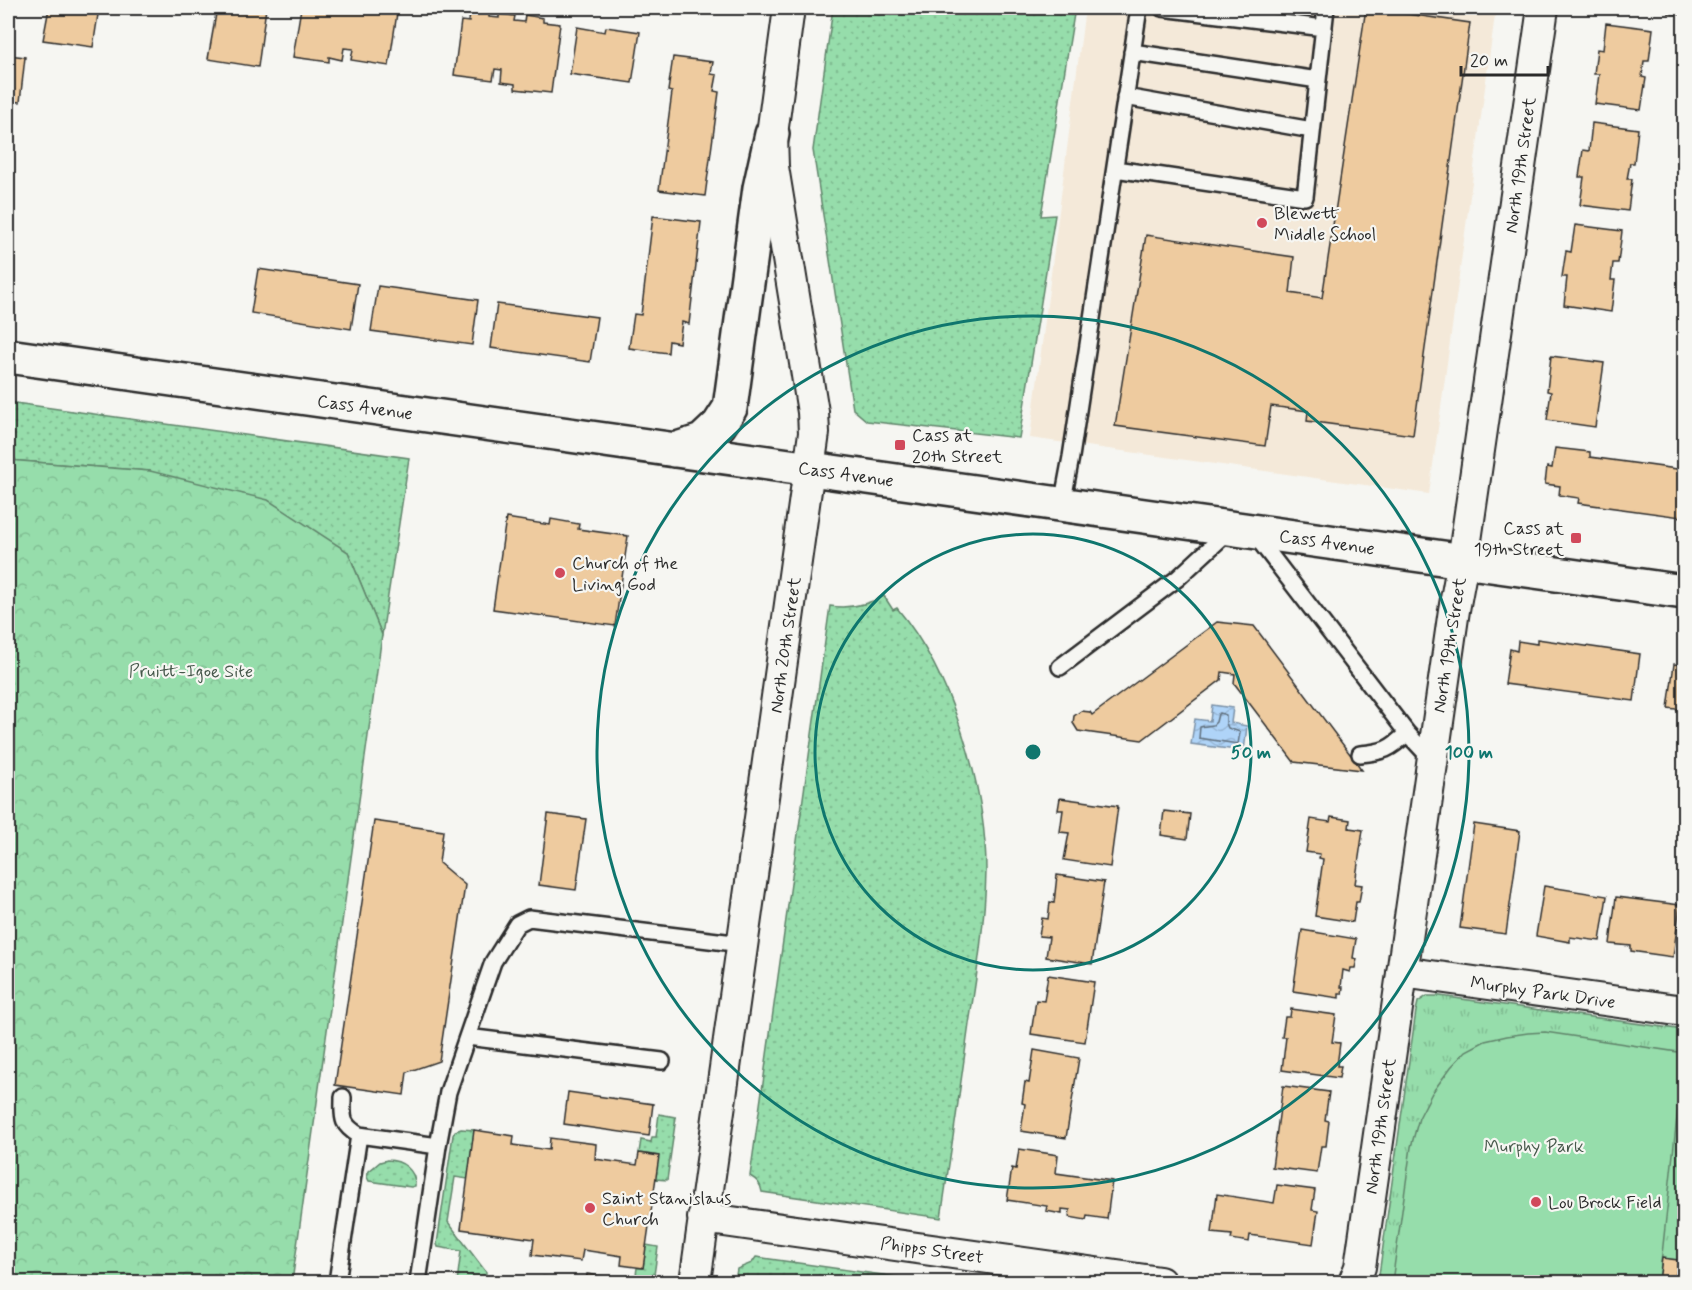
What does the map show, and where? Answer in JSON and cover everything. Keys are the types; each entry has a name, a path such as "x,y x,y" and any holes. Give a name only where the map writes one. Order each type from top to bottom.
{"main road":[{"path":"674,450 702,441 719,424 730,408 760,188 772,134"},
{"name":"Cass Avenue","path":"8,356 1684,592"}],"street":[{"name":"North 20th Street","path":"695,1282 814,433 813,412 773,167 772,134 789,8"},
{"name":"North 19th Street","path":"1354,1282 1360,1268 1432,760 1544,8"},
{"name":"Murphy Park Drive","path":"1402,972 1684,1011"},
{"name":"Phipps Street","path":"703,1218 1160,1282"}],"lane":[{"path":"1062,505 1139,8"},
{"path":"1162,8 1324,28"},
{"path":"1115,169 1305,197 1326,8"},
{"path":"1132,52 1318,80"},
{"path":"1125,98 1312,129"},
{"path":"1060,667 1242,529 1407,733 1432,760"},
{"path":"1360,754 1382,752 1397,743 1407,733"},
{"path":"418,1282 448,1092 493,962 517,924 529,918 742,944"},
{"path":"467,1037 662,1061"},
{"path":"344,1097 343,1120 348,1129 359,1135 438,1146"},
{"path":"337,1282 359,1135"}],"shaded area":[{"name":"Blewett Middle School","path":"1085,8 1496,8 1429,494 1030,438"}],"green space":[{"path":"833,8 1075,8 1041,216 1055,215 1019,438 867,421 853,409 813,150"},
{"path":"8,402 409,458 382,635 348,552 150,471 8,460"},
{"name":"Pruitt-Igoe Site","path":"8,460 150,471 268,500 348,552 382,635 292,1282 8,1282"},
{"path":"884,596 893,610 897,608 917,635 949,698 972,768 980,803 984,838 986,871 980,948 941,1218 762,1192 758,1182 750,1176 830,606 858,606"},
{"name":"Lou Brock Field","path":"1427,996 1684,1030 1684,1282 1378,1282 1416,1011 1418,1002"},
{"name":"Lou Brock Field","path":"1545,1032 1684,1053 1659,1282 1392,1282 1411,1147 1419,1118 1432,1093 1466,1051 1485,1041"},
{"path":"659,1114 676,1117 667,1180 655,1179 658,1156 639,1153 641,1140 651,1142 652,1137 656,1137"},
{"path":"474,1130 468,1179 455,1177 448,1222 486,1272 485,1282 457,1282 461,1251 438,1247 437,1244 453,1135 455,1131"},
{"path":"393,1160 407,1167 413,1175 415,1186 369,1181 368,1172 380,1162"},
{"path":"646,1245 658,1247 653,1282 635,1282 637,1268 643,1268"},
{"path":"756,1257 932,1282 735,1282 737,1269 752,1263"}],"water":[{"path":"1212,705 1233,708 1231,723 1247,726 1244,751 1191,744 1195,719 1210,721"}],"building":[{"path":"49,8 99,8 93,47 43,40"},
{"path":"217,8 266,8 258,67 208,59"},
{"path":"301,8 390,8 389,11 397,13 389,66 351,60 353,49 344,48 342,60 329,57 329,62 293,57"},
{"name":"Blewett Middle School","path":"1366,8 1470,23 1413,435 1307,421 1308,411 1271,406 1265,446 1115,426 1146,235 1294,257 1290,293 1322,298"},
{"path":"1669,8 1684,8 1684,15 1668,13"},
{"path":"470,12 489,14 489,17 499,18 499,14 515,16 514,21 524,22 525,15 543,18 543,22 560,24 551,93 515,89 515,84 501,82 502,70 495,69 493,80 454,75 461,21 469,22"},
{"path":"1606,23 1653,29 1649,61 1644,61 1642,77 1646,78 1641,110 1595,104 1599,74 1594,74 1597,49 1603,50"},
{"path":"577,27 605,32 606,27 640,32 632,83 570,74"},
{"path":"8,55 25,57 20,102 8,101"},
{"path":"673,57 713,62 711,74 717,75 714,91 719,92 705,196 659,190 672,92 668,91"},
{"path":"1592,123 1638,129 1634,163 1630,163 1627,179 1632,179 1628,211 1580,205 1584,177 1579,177 1583,150 1589,151"},
{"path":"653,216 701,222 689,324 682,322 679,343 669,341 668,353 629,348 634,314 641,315"},
{"path":"1575,225 1622,231 1618,263 1613,263 1611,280 1615,280 1611,312 1564,305 1567,277 1562,277 1566,251 1571,252"},
{"path":"258,269 358,284 351,329 251,313"},
{"path":"378,286 478,300 472,345 371,331"},
{"path":"497,304 597,317 590,362 491,348"},
{"path":"1551,356 1604,363 1595,427 1547,420 1551,392 1547,391"},
{"path":"1555,448 1590,452 1590,457 1684,470 1681,517 1578,503 1579,498 1559,495 1560,486 1545,484 1547,467 1552,468"},
{"name":"Church of the Living God","path":"506,518 550,525 551,519 579,524 578,529 628,536 615,626 493,609"},
{"path":"1217,622 1254,626 1362,770 1294,762 1234,683 1235,674 1222,672 1221,680 1142,740 1078,731 1073,723 1074,716 1081,711 1090,712 1092,715"},
{"path":"1537,639 1640,654 1634,701 1505,684 1510,649 1517,651 1518,641 1537,644"},
{"path":"1674,664 1684,665 1684,710 1668,708"},
{"path":"1060,798 1118,806 1110,867 1064,860 1069,833 1060,832 1063,810 1058,810"},
{"path":"1164,811 1190,814 1187,839 1161,835"},
{"path":"548,814 586,819 576,890 539,885"},
{"path":"1331,817 1350,820 1349,828 1363,830 1355,884 1362,885 1359,902 1356,902 1353,922 1315,916 1323,859 1319,858 1320,854 1306,852 1311,819 1330,822"},
{"path":"374,821 443,831 439,863 465,885 439,1061 407,1072 404,1095 335,1085"},
{"path":"1474,824 1520,831 1506,934 1460,928"},
{"path":"1057,875 1104,882 1092,964 1046,957 1049,937 1039,936 1042,918 1048,919 1050,902 1054,903"},
{"path":"1544,886 1607,896 1600,941 1570,937 1570,942 1536,936"},
{"path":"1616,897 1680,905 1673,957 1631,951 1631,946 1610,944"},
{"path":"1302,930 1356,939 1353,958 1357,959 1355,968 1351,968 1350,972 1343,970 1342,994 1339,994 1339,998 1293,991"},
{"path":"1048,975 1094,982 1085,1042 1031,1034 1036,1000 1044,1001"},
{"path":"1291,1009 1336,1015 1332,1042 1340,1043 1337,1066 1341,1066 1339,1078 1282,1070 1286,1037 1282,1037 1285,1017 1290,1017"},
{"path":"1034,1050 1079,1058 1066,1138 1021,1131 1025,1082 1029,1083"},
{"path":"1283,1086 1329,1092 1325,1120 1329,1121 1326,1146 1321,1146 1317,1173 1272,1167"},
{"path":"568,1092 653,1104 649,1136 564,1124"},
{"path":"474,1130 514,1136 513,1145 549,1150 550,1138 596,1144 595,1159 637,1165 639,1153 659,1156 643,1268 621,1265 622,1256 583,1250 581,1261 532,1255 534,1239 461,1229"},
{"path":"1019,1149 1058,1155 1056,1173 1112,1181 1107,1219 1087,1216 1086,1220 1069,1217 1070,1210 1062,1209 1062,1214 1046,1211 1047,1206 1007,1200 1012,1168 1016,1169"},
{"path":"1277,1185 1315,1190 1312,1210 1318,1211 1313,1244 1250,1235 1249,1242 1231,1239 1232,1235 1212,1233 1217,1194 1274,1203"},
{"path":"1662,1258 1678,1260 1675,1282 1659,1282"},
{"path":"587,1274 631,1281 586,1282"},
{"path":"543,1277 578,1282 543,1282"}],"place":[{"name":"Blewett Middle School","path":"1262,223"},
{"name":"Cass at 20th Street","path":"900,445"},
{"name":"Cass at 19th Street","path":"1576,538"},
{"name":"Church of the Living God","path":"560,573"},
{"name":"Lou Brock Field","path":"1536,1202"},
{"name":"Saint Stanislaus Church","path":"590,1208"}],"park label":[{"name":"Murphy Park","path":"1534,1146"}]}
